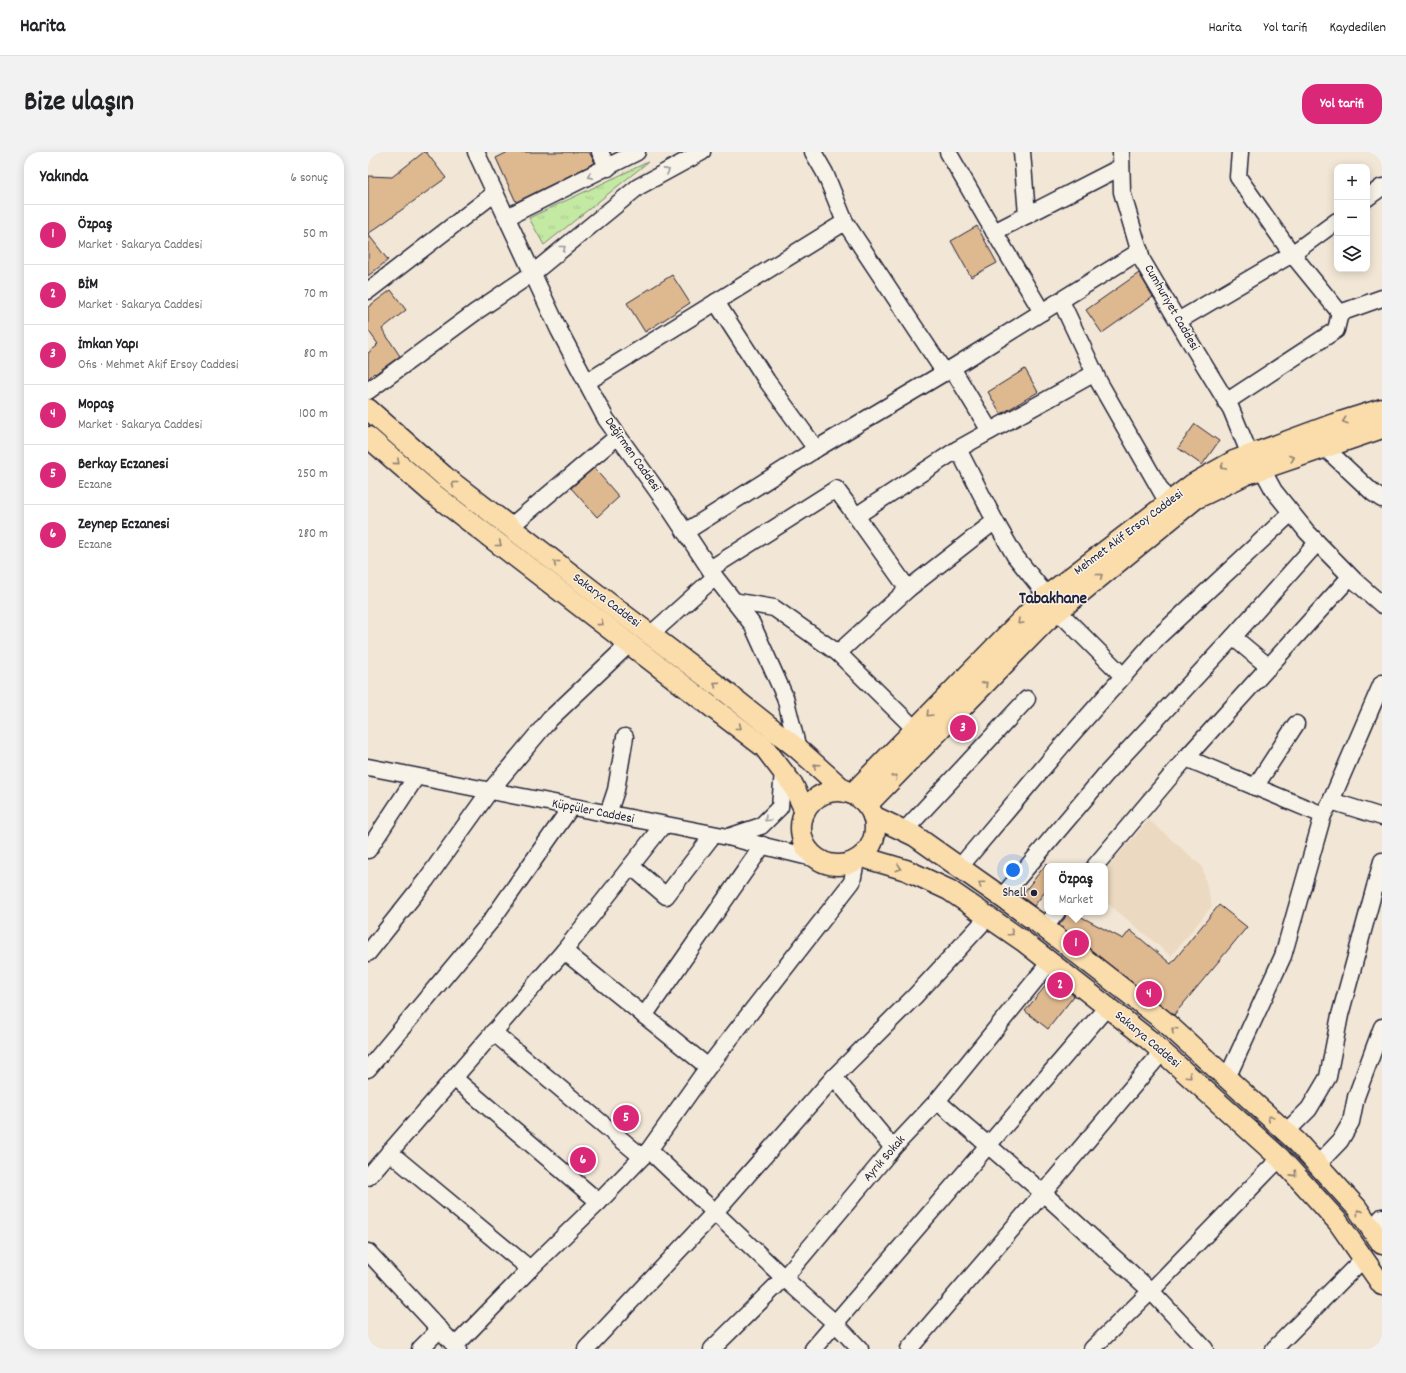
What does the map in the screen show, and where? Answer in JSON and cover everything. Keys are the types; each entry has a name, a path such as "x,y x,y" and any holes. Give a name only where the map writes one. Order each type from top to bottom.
{"main road":[{"name":"Mehmet Akif Ersoy Caddesi","path":"859,802 1030,638 1052,603 1195,499 1247,474 1256,462 1334,424 1382,409"},
{"name":"Sakarya Caddesi","path":"368,410 444,476 726,692 798,749 859,802 904,831 915,836 1044,928 1164,1020 1297,1142 1379,1230"},
{"name":"Mehmet Akif Ersoy Caddesi","path":"859,802 915,729 1052,603 1193,484 1234,461 1256,462 1324,447 1382,428"},
{"name":"Sakarya Caddesi","path":"368,436 431,492 764,747 793,785 805,811"},
{"path":"834,792 859,802 875,827 874,838 869,849 859,859 847,864 836,865 817,859 809,852 801,832 805,811 812,802 822,795 834,792"},
{"name":"Sakarya Caddesi","path":"859,859 906,870 949,890 1050,962 1148,1039 1280,1158 1338,1222 1382,1285"}],"street":[{"name":"Değirmen Caddesi","path":"476,152 559,330 606,419 712,573 752,624 785,696 798,749"},
{"path":"600,152 608,168"},
{"path":"506,217 608,168 637,152"},
{"path":"368,390 477,311 533,273 638,187 702,152"},
{"path":"813,152 825,173 845,222 990,431"},
{"path":"948,152 1042,312"},
{"path":"1022,152 1027,215"},
{"path":"1240,152 1238,177 1292,254 1340,313"},
{"path":"994,232 1027,215 1121,160"},
{"name":"Cumhuriyet Caddesi","path":"1121,160 1122,192 1142,260 1231,409 1256,462 1274,491 1307,532 1350,577 1382,605"},
{"path":"1370,196 1382,187"},
{"path":"368,291 495,193"},
{"path":"586,382 845,222"},
{"path":"1178,322 1292,254 1334,223"},
{"path":"685,532 816,449 948,370 1140,251"},
{"path":"1340,313 1382,298"},
{"path":"1060,300 1095,373 1168,504"},
{"path":"716,302 767,381 816,449"},
{"path":"1226,402 1336,330 1340,313"},
{"path":"856,516 958,449 1095,373"},
{"path":"510,527 618,436"},
{"path":"1324,447 1373,493 1382,499"},
{"path":"958,449 1015,556 1052,603 1123,676"},
{"path":"650,635 712,573 836,490 908,589"},
{"path":"959,868 1065,742 1158,637 1291,512"},
{"path":"838,653 908,589 995,521"},
{"path":"1002,898 1105,776 1317,543"},
{"path":"1098,863 1186,758 1350,577"},
{"path":"733,600 774,608 838,653 915,729"},
{"path":"1233,637 1269,667"},
{"path":"368,953 426,880 490,792 550,719 629,644"},
{"path":"1227,1078 1283,956 1327,808 1382,682"},
{"path":"904,831 1027,699"},
{"path":"1255,787 1296,724"},
{"path":"608,814 616,790 625,737"},
{"path":"1186,758 1255,787 1327,808 1382,818"},
{"name":"Küpçüler Caddesi","path":"368,767 721,836 817,859"},
{"path":"631,866 666,896 721,836 761,826 780,807 783,771"},
{"path":"368,850 416,777"},
{"path":"368,1069 491,922 571,807"},
{"path":"368,1177 564,952 663,825"},
{"path":"644,1016 763,845"},
{"path":"368,1252 457,1347 530,1269 599,1202 646,1153 708,1067 852,882 859,859"},
{"path":"1286,1132 1309,1109 1328,1077 1340,1016 1382,861"},
{"path":"1044,928 1055,915"},
{"path":"586,1349 715,1212 834,1076 915,996 988,917"},
{"path":"564,952 708,1067"},
{"name":"Ayrık Sokak","path":"712,1349 784,1278 893,1148 937,1101 1050,962"},
{"path":"813,1349 1107,1006"},
{"path":"1318,1164 1340,1141 1351,1122 1356,1097 1382,1027"},
{"path":"493,1032 646,1153 715,1212 784,1278 835,1323 860,1349"},
{"path":"909,1349 1043,1194 1162,1052"},
{"path":"834,1076 893,1148"},
{"path":"454,1078 599,1202"},
{"path":"937,1101 1152,1292 1206,1349"},
{"path":"389,1152 530,1269"},
{"path":"1092,1349 1152,1292 1280,1158"},
{"path":"1274,1349 1363,1259"},
{"path":"420,1349 440,1329"}],"shaded area":[{"path":"1149,820 1202,866 1212,906 1171,956 1108,904 1108,867"}],"green space":[{"path":"648,162 544,245 529,218"}],"building":[{"path":"426,152 446,178 368,234 368,176 392,177"},
{"path":"508,152 589,152 595,163 516,202 496,158"},
{"path":"977,226 997,263 971,277 951,241"},
{"path":"368,234 388,260 368,276"},
{"path":"1139,273 1153,297 1102,333 1086,310"},
{"path":"672,275 690,303 645,332 627,303"},
{"path":"391,290 406,310 382,329 400,356 375,374 374,373 368,379 368,353 378,344 368,330 368,307"},
{"path":"1025,369 1038,392 1001,414 988,392"},
{"path":"1195,424 1219,441 1202,465 1178,448"},
{"path":"594,468 619,497 597,517 571,488"},
{"path":"1044,867 1044,893 1034,906 1021,896"},
{"path":"1219,905 1247,927 1174,1015 1059,925 1065,918 1066,915 1078,915 1123,939 1130,930 1171,964"},
{"path":"1052,978 1074,996 1048,1029 1025,1011"}],"place":[{"name":"İmkan Yapı","path":"963,728"},
{"name":"Shell","path":"1034,893"},
{"name":"Özpaş","path":"1076,943"},
{"name":"BİM","path":"1060,985"},
{"name":"Mopaş","path":"1149,994"},
{"name":"Berkay Eczanesi","path":"626,1118"},
{"name":"Zeynep Eczanesi","path":"583,1160"}],"district":[{"name":"Tabakhane","path":"1053,600"}]}
